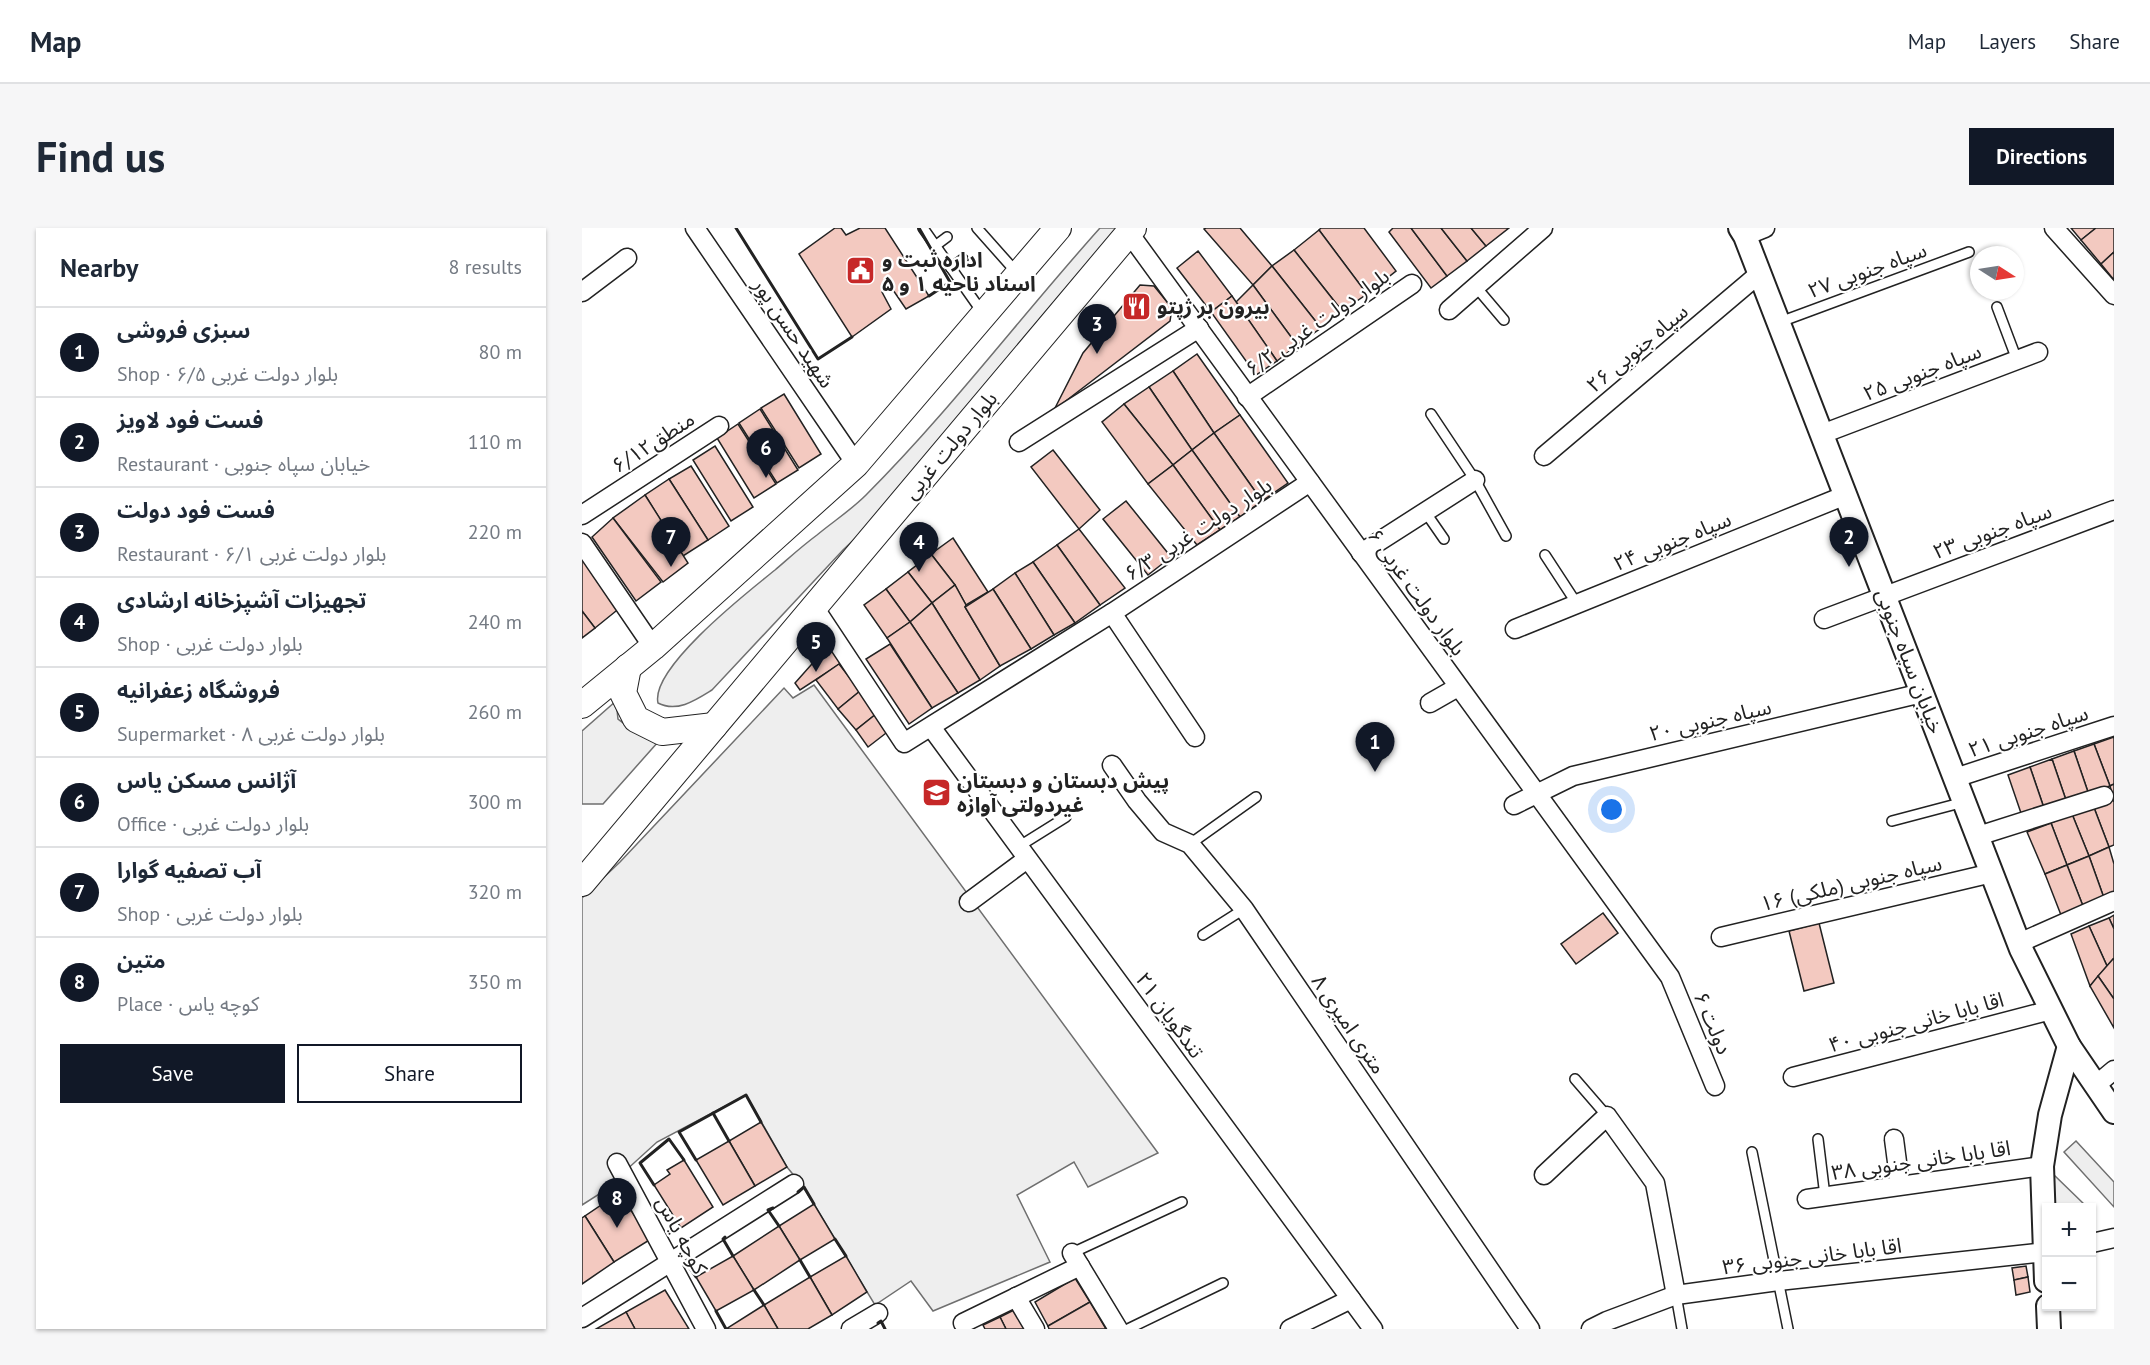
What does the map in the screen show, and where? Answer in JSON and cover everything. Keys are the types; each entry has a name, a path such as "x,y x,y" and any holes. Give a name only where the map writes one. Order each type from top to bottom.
{"main road":[{"path":"582,705 653,647 856,464 1058,228"},
{"name":"بلوار دولت غربی","path":"582,883 1131,231"},
{"path":"628,667 623,693 636,719 662,732 714,726"}],"street":[{"name":"شهید حسن پور","path":"695,228 856,464"},
{"path":"1449,310 1543,228"},
{"path":"2054,228 2114,296"},
{"name":"بلوار دولت غربی ۶","path":"1131,231 1248,397 1670,977"},
{"name":"خیابان سپاه جنوبی","path":"1750,231 1759,274 2019,943 2069,1046 2114,1112"},
{"path":"582,292 627,258"},
{"name":"۲۶ سپاه جنوبی","path":"1544,456 1759,274"},
{"name":"بلوار دولت غربی ۶/۲","path":"1248,397 1412,284"},
{"path":"1019,442 1199,328"},
{"name":"۲۵ سپاه جنوبی","path":"1822,434 2038,352"},
{"name":"منطق۶/۱۲","path":"582,515 719,426"},
{"path":"1361,553 1475,480"},
{"name":"بلوار دولت غربی ۶/۳","path":"814,607 904,743 1112,613 1310,482"},
{"name":"۲۴ سپاه جنوبی","path":"1515,629 1845,495"},
{"name":"۲۳ سپاه جنوبی","path":"1824,619 2114,510"},
{"path":"582,543 653,647"},
{"path":"1112,613 1195,737"},
{"path":"1430,703 1458,687"},
{"name":"۲۰ سپاه جنوبی","path":"1514,805 1573,776 1922,693"},
{"name":"۲۱ سپاه جنوبی","path":"1955,778 2114,726"},
{"name":"۲۱ تندگویان","path":"931,727 1373,1329"},
{"name":"۸ متری امیری","path":"1112,765 1162,832 1190,844 1244,909 1530,1329"},
{"path":"1978,836 2104,796"},
{"path":"969,902 1022,853"},
{"name":"۱۶ سپاه جنوبی (ملکی)","path":"1721,937 1992,873"},
{"path":"2019,943 2114,901"},
{"name":"۶ دولت","path":"1670,977 1715,1086"},
{"name":"۴۰ اقا بابا خانی جنوبی","path":"1793,1077 2051,1010"},
{"path":"2044,1203 2042,1166 2050,1115 2069,1046"},
{"path":"2096,1085 2114,1070"},
{"name":"خیابان سپاه جنوبی","path":"2096,1085 2114,1127"},
{"path":"1544,1175 1607,1116 1655,1183 1676,1295"},
{"path":"1894,1139 1900,1185"},
{"name":"کوچه یاس","path":"617,1163 706,1329"},
{"name":"۳۸ اقا بابا خانی جنوبی","path":"1807,1199 2042,1166"},
{"path":"582,1318 794,1184"},
{"path":"2096,1242 2114,1238"},
{"name":"۳۶ اقا بابا خانی جنوبی","path":"1591,1329 1676,1295 1778,1281 2042,1252"},
{"path":"963,1323 1016,1297 1076,1260 1118,1329"},
{"path":"1016,1297 1035,1329"},
{"path":"1290,1329 1351,1299"},
{"path":"2048,1311 2049,1329"},
{"path":"851,1329 878,1313"}],"lane":[{"path":"923,228 984,315"},
{"path":"977,228 984,243 1019,275"},
{"path":"935,246 947,237"},
{"name":"۲۷ سپاه جنوبی","path":"1778,322 1969,252"},
{"path":"951,268 963,259"},
{"path":"1476,287 1504,320"},
{"path":"1997,307 2017,360"},
{"path":"1431,414 1475,480 1506,536"},
{"path":"1426,513 1444,539"},
{"path":"1545,555 1577,604"},
{"path":"1190,844 1256,797"},
{"path":"1892,821 1964,802"},
{"path":"1022,853 1066,817"},
{"path":"1203,935 1244,909"},
{"path":"1575,1079 1607,1116"},
{"path":"1818,1139 1825,1196"},
{"path":"1752,1152 1788,1329"},
{"path":"1076,1260 1182,1202"},
{"path":"1128,1329 1223,1283"},
{"path":"1676,1295 1683,1329"}],"shaded area":[{"path":"1100,228 1128,228 898,498 843,550 712,690 679,706 665,706 658,703 660,688 669,670 685,651 724,612 866,495 956,397"},
{"path":"814,685 1158,1153 1088,1187 1074,1162 1017,1195 1050,1262 933,1311 911,1281 875,1305 804,1188 787,1167 746,1095 657,1142 601,1193 582,1205 582,898 620,862 784,688 793,698"},
{"path":"616,701 618,719 635,732 658,742 603,804 582,804 582,731"},
{"path":"2076,1141 2114,1182 2114,1207 2064,1152"},
{"path":"2053,1174 2083,1203 2055,1203"}],"building":[{"name":"اداره ثبت و اسناد ناحیه ۱ و ۵","path":"835,228 841,228 846,235 860,228 885,228 929,296 906,309 891,287 882,292 891,309 852,337 799,254"},
{"path":"1240,228 1272,266 1253,285 1204,229"},
{"path":"1321,228 1364,228 1396,271 1367,294 1319,230"},
{"path":"1393,228 1411,228 1447,276 1431,288 1389,232"},
{"path":"1411,228 1441,228 1467,261 1447,276"},
{"path":"1441,228 1471,228 1486,246 1467,261"},
{"path":"1471,228 1509,228 1486,246"},
{"path":"2071,228 2096,228 2081,240"},
{"path":"2096,228 2114,228 2114,252 2101,264 2081,240"},
{"path":"1319,230 1367,294 1342,311 1294,250"},
{"path":"1294,250 1342,311 1321,328 1272,266"},
{"path":"1198,251 1232,296 1211,312 1177,268"},
{"path":"2114,252 2114,280 2101,264"},
{"path":"1272,266 1321,328 1297,345 1253,285"},
{"path":"1140,285 1154,286 1172,308 1170,321 1054,410 1083,353"},
{"path":"1253,285 1297,345 1277,361 1236,302"},
{"path":"1232,296 1277,361 1256,375 1211,312"},
{"path":"1197,354 1240,415 1214,433 1173,371"},
{"path":"1173,371 1214,433 1192,450 1149,387"},
{"path":"1149,387 1192,450 1173,465 1124,404"},
{"path":"784,394 821,454 799,468 761,408"},
{"path":"1124,404 1173,465 1148,484 1102,422"},
{"path":"760,409 798,470 777,483 739,423"},
{"path":"1240,415 1288,483 1262,501 1214,433"},
{"path":"738,424 776,484 754,498 717,438"},
{"path":"1214,433 1262,501 1240,517 1192,450"},
{"path":"715,446 753,507 731,521 693,460"},
{"path":"1053,450 1100,510 1079,529 1031,467"},
{"path":"1192,450 1240,517 1220,530 1173,465"},
{"path":"1173,465 1220,530 1197,545 1148,484"},
{"path":"691,466 729,526 708,540 669,479"},
{"path":"669,479 708,540 683,556 645,495"},
{"path":"645,495 688,563 663,582 613,518"},
{"path":"1126,501 1171,557 1148,575 1103,519"},
{"path":"613,518 661,582 636,601 592,537"},
{"path":"1079,529 1125,588 1100,605 1057,545"},
{"path":"953,538 988,592 966,605 955,585 931,554"},
{"path":"1057,545 1100,605 1075,623 1033,562"},
{"path":"931,554 955,585 932,603 908,572"},
{"path":"582,557 621,607 595,628 582,611"},
{"path":"1033,562 1075,623 1054,635 1015,573"},
{"path":"908,572 932,603 910,622 886,589"},
{"path":"1015,573 1054,635 1031,649 993,589"},
{"path":"955,585 965,607 1000,666 980,680 932,603"},
{"path":"886,589 910,622 887,638 864,605"},
{"path":"993,589 1031,649 1000,666 965,607"},
{"path":"932,603 980,680 958,693 910,622"},
{"path":"582,611 595,628 582,638"},
{"path":"910,622 958,693 932,708 887,638"},
{"path":"890,644 932,708 909,724 866,659"},
{"path":"827,647 837,647 846,660 800,690 795,683"},
{"path":"839,664 860,691 838,709 816,680"},
{"path":"860,691 876,714 856,730 838,709"},
{"path":"876,714 890,730 868,747 856,730"},
{"path":"2114,737 2114,784 2110,786 2094,744"},
{"path":"2094,744 2110,786 2088,792 2074,751"},
{"path":"2074,751 2088,792 2066,800 2052,759"},
{"path":"2052,759 2066,800 2044,808 2030,767"},
{"path":"2030,767 2044,808 2022,816 2008,775"},
{"path":"2114,784 2114,802 2110,786"},
{"path":"2112,798 2114,802 2114,845 2109,847 2093,805"},
{"path":"2093,805 2109,847 2089,856 2072,814"},
{"path":"2072,814 2089,856 2067,865 2051,823"},
{"path":"2051,823 2067,865 2045,874 2027,832"},
{"path":"2109,847 2114,864 2114,894 2104,898 2089,856"},
{"path":"2089,856 2104,898 2083,906 2067,865"},
{"path":"2067,865 2083,906 2061,915 2045,874"},
{"path":"1603,913 1618,933 1576,964 1561,944"},
{"path":"2114,915 2114,929 2109,918"},
{"path":"2109,918 2114,929 2114,958 2107,966 2089,926"},
{"path":"1819,923 1834,983 1804,991 1789,931"},
{"path":"2089,926 2107,966 2090,986 2071,934"},
{"path":"2114,960 2114,999 2098,976"},
{"path":"2098,976 2114,999 2114,1028 2090,986"},
{"path":"761,1122 787,1167 755,1186 729,1141"},
{"path":"729,1141 755,1186 723,1205 696,1160"},
{"path":"684,1160 713,1207 681,1228 654,1185 670,1174 667,1170"},
{"path":"619,1193 651,1239 614,1262 585,1216"},
{"path":"814,1204 835,1239 800,1260 779,1226"},
{"path":"585,1216 614,1262 582,1284 582,1218"},
{"path":"779,1226 800,1260 754,1290 733,1256"},
{"path":"733,1256 754,1290 716,1311 696,1277"},
{"path":"846,1256 867,1292 832,1315 810,1277"},
{"path":"2026,1266 2028,1277 2014,1280 2012,1268"},
{"path":"810,1277 832,1315 808,1329 778,1329 764,1305"},
{"path":"2028,1277 2030,1292 2016,1295 2014,1280"},
{"path":"1075,1278 1090,1302 1048,1326 1035,1302"},
{"path":"665,1290 689,1329 635,1329 626,1312"},
{"path":"1090,1302 1106,1329 1049,1329 1048,1326"},
{"path":"764,1305 778,1329 726,1329"},
{"path":"1016,1309 1026,1329 1006,1329 1000,1317"},
{"path":"626,1312 635,1329 596,1329"},
{"path":"1000,1317 1006,1329 985,1329 983,1325"}],"wall":[{"path":"736,228 818,359 852,337"},
{"path":"919,228 950,282 929,296"},
{"path":"696,1160 679,1132 746,1095 761,1122"},
{"path":"713,1113 729,1141"},
{"path":"654,1185 640,1163 669,1139 684,1160"},
{"path":"798,1192 804,1187 814,1204"},
{"path":"773,1208 768,1210 779,1226"},
{"path":"725,1237 723,1239 733,1256"},
{"path":"835,1239 846,1256"},
{"path":"687,1260 685,1261 696,1277"},
{"path":"800,1260 810,1277"},
{"path":"754,1290 764,1305"},
{"path":"716,1311 726,1329"},
{"path":"878,1323 881,1321 885,1329"}],"place":[{"name":"اداره ثبت و اسناد ناحیه ۱ و ۵","path":"861,271"},
{"name":"بیرون بر ژپتو","path":"1136,306"},
{"name":"فست فود دولت","path":"1097,354"},
{"name":"آژانس مسکن یاس","path":"766,478"},
{"name":"آب تصفیه گوارا","path":"671,567"},
{"name":"فست فود لاویز","path":"1849,567"},
{"name":"تجهیزات آشپزخانه ارشادی","path":"919,572"},
{"name":"فروشگاه زعفرانیه","path":"816,672"},
{"name":"سبزی فروشی","path":"1375,772"},
{"name":"پیش دبستان و دبستان غیردولتی آوازه","path":"936,792"},
{"name":"متین","path":"617,1228"}]}
